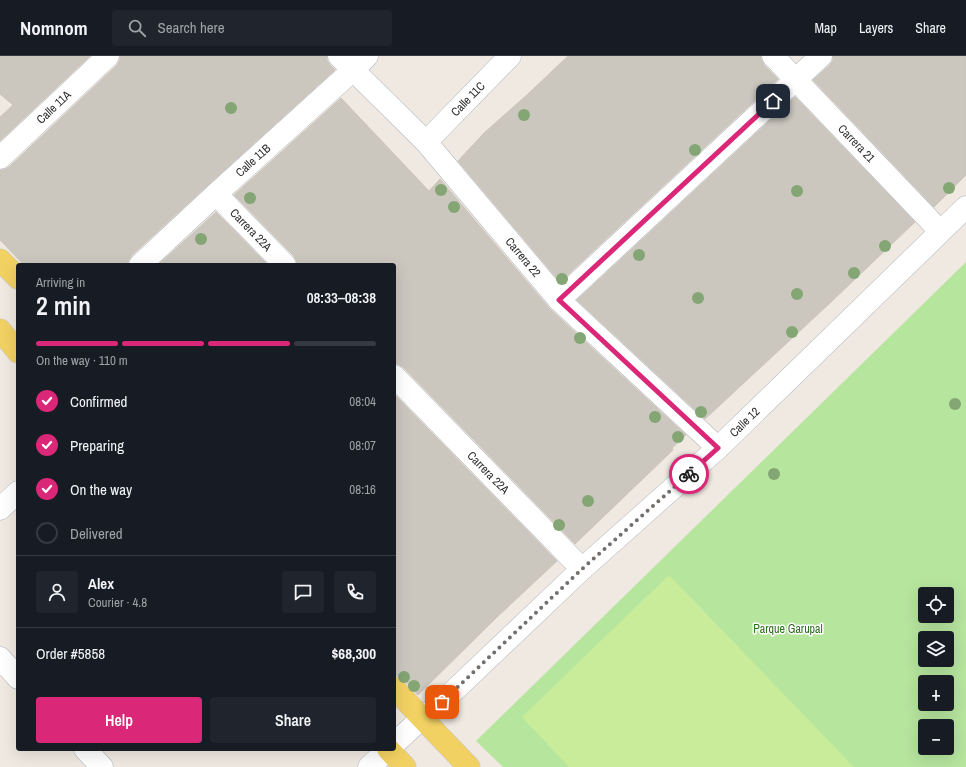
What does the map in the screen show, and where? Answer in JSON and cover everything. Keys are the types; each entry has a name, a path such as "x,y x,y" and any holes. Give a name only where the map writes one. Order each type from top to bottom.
{"main road":[{"path":"0,260 16,276"},
{"path":"0,330 16,350"},
{"path":"396,690 469,767"},
{"path":"392,751 405,767"}],"street":[{"name":"Calle 11A","path":"0,158 108,56"},
{"name":"Calle 11C","path":"426,142 510,56"},
{"name":"Carrera 21","path":"773,56 940,231"},
{"path":"559,300 821,56"},
{"name":"Carrera 22","path":"353,61 426,142 559,300 718,448"},
{"name":"Calle 11B","path":"142,263 216,194 353,61"},
{"name":"Carrera 22A","path":"216,194 283,263"},
{"name":"Calle 12","path":"396,742 442,702 582,569 718,448 966,206"},
{"name":"Carrera 22A","path":"396,378 582,569"},
{"path":"0,509 16,494"},
{"path":"0,658 16,676"},
{"path":"87,751 102,767"},
{"name":"Calle 12","path":"369,767 387,751"}],"green space":[{"name":"Parque Garupal","path":"966,262 966,767 503,767 476,741"},
{"path":"669,575 854,767 569,767 522,717"}],"building":[{"path":"0,56 90,56 0,141 0,117 13,105 0,94"},
{"path":"120,56 327,56 327,60 335,70 131,256 128,263 22,263 0,240 0,170 9,167 117,65 120,60"},
{"path":"568,56 761,56 764,65 778,79 560,282 458,161 484,133"},
{"path":"833,56 966,56 966,175 934,207 813,80 830,65 833,60"},
{"path":"795,97 915,222 705,419 577,300"},
{"path":"341,98 429,191 440,179 550,309 686,435 672,448 673,450 575,544 403,367 396,364 396,263 297,263 294,256 234,195"},
{"path":"216,212 266,263 160,263"},
{"path":"396,396 557,561 496,618 418,695 403,679 396,676"}],"way so far":[{"path":"442,702 582,569 689,474"}],"route":[{"path":"689,474 718,448 559,300 773,101"}]}
